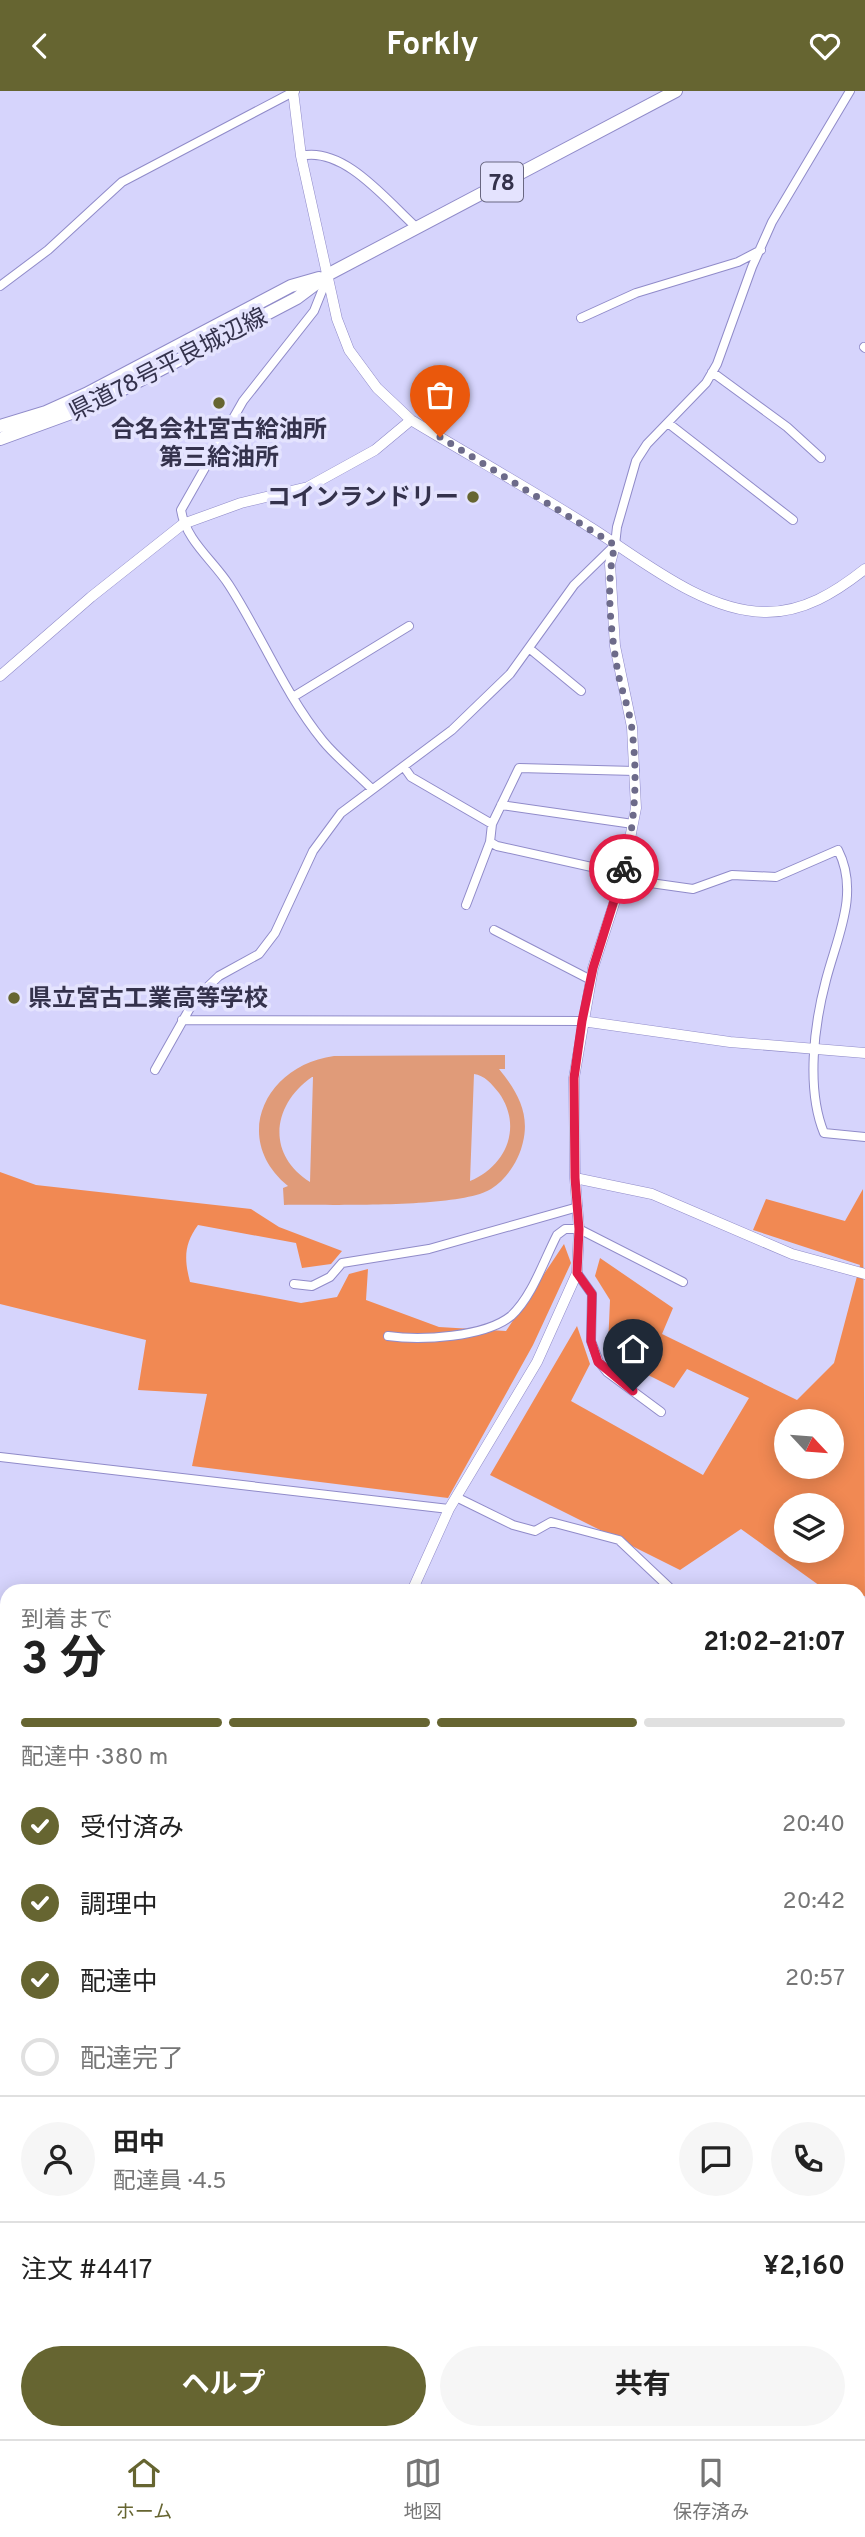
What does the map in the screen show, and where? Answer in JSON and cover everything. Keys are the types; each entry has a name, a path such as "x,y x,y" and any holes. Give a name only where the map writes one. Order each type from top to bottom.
{"main road":[{"name":"県道78号平良城辺線","path":"0,439 93,405 297,298 329,274 416,227 676,91"},
{"name":"県道78号平良城辺線","path":"0,426 86,394 291,286 329,274"}],"street":[{"path":"415,1584 449,1509 537,1362 577,1273 579,1229 575,1178 574,1078 591,980 622,876 633,824 635,771 632,727 615,646 610,563 636,461 647,444 688,405 712,373 761,250 783,203 850,91"},
{"path":"0,286 48,250 122,182 294,92 301,156 337,319 349,351 377,388 411,420 615,545 717,602 763,612 796,608 832,594 865,569"},
{"path":"301,156 311,154 351,167 416,227"},
{"path":"581,318 636,293 683,276 738,262 761,250"},
{"path":"329,274 314,311 243,401 181,510 183,524 229,585 266,656 293,697 324,742 372,789"},
{"path":"712,373 787,427 821,458"},
{"path":"0,676 91,597 183,524 241,503 308,487 375,450 411,420"},
{"path":"668,423 793,520"},
{"path":"155,1070 195,999 219,976 259,954 275,933 313,851 341,813 472,712 530,649 575,585 615,545"},
{"path":"293,697 409,626"},
{"path":"530,649 581,691"},
{"path":"404,767 411,777 492,824"},
{"path":"466,905 490,842 492,824 519,768 635,771"},
{"path":"501,805 633,824"},
{"path":"490,842 497,846 622,876 693,888 732,875 776,877 838,850 845,864 847,899 825,982 814,1077 824,1133 865,1136"},
{"path":"494,930 591,980"},
{"path":"182,1020 582,1021 730,1042 865,1053"},
{"path":"575,1178 652,1194 792,1254 865,1275"},
{"path":"294,1284 312,1286 330,1277 342,1263 429,1249 578,1207"},
{"path":"388,1336 442,1337 495,1325 510,1316 521,1304 557,1235 565,1229 579,1229 683,1282"},
{"path":"577,1273 592,1294 591,1341 598,1362 607,1372 661,1412"},
{"path":"0,1457 449,1509"},
{"path":"456,1497 513,1525 535,1531 551,1522 619,1540 666,1584"}],"shaded area":[{"path":"505,1055 505,1069 499,1069 516,1094 525,1121 521,1149 511,1169 491,1189 451,1200 392,1204 284,1205 283,1188 288,1186 271,1167 261,1147 259,1126 264,1106 274,1088 290,1073 310,1062 334,1056","holes":["474,1074 491,1083 499,1093 510,1119 510,1132 507,1144 493,1166 470,1181","313,1077 310,1182 296,1171 286,1158 279,1129 289,1101"]},
{"path":"0,1172 36,1185 251,1209 279,1227 342,1251 331,1264 302,1268 296,1243 198,1225 186,1252 190,1282 301,1303 337,1297 349,1274 368,1269 366,1300 439,1327 506,1331 564,1244 571,1263 533,1345 448,1498 192,1466 207,1394 138,1390 146,1340 0,1304"},
{"path":"863,1189 865,1584 817,1584 788,1563 844,1563 844,1493 774,1493 774,1553 741,1529 680,1570 490,1475 577,1326 590,1364 571,1401 703,1475 749,1398 687,1369 674,1388 630,1366 608,1347 610,1300 595,1276 600,1258 673,1308 662,1334 797,1400 834,1363 860,1265 753,1230 766,1199 845,1221"}],"way so far":[{"path":"440,437 586,524 615,545 610,563 615,646 618,674 632,727 635,771 636,809 624,869"}],"place":[{"name":"合名会社宮古給油所 第三給油所","path":"219,403"},
{"name":"コインランドリー","path":"473,497"},
{"name":"県立宮古工業高等学校","path":"14,998"}],"route":[{"path":"624,869 593,968 582,1021 574,1078 575,1178 579,1229 577,1273 592,1294 591,1341 598,1362 633,1391"}]}
